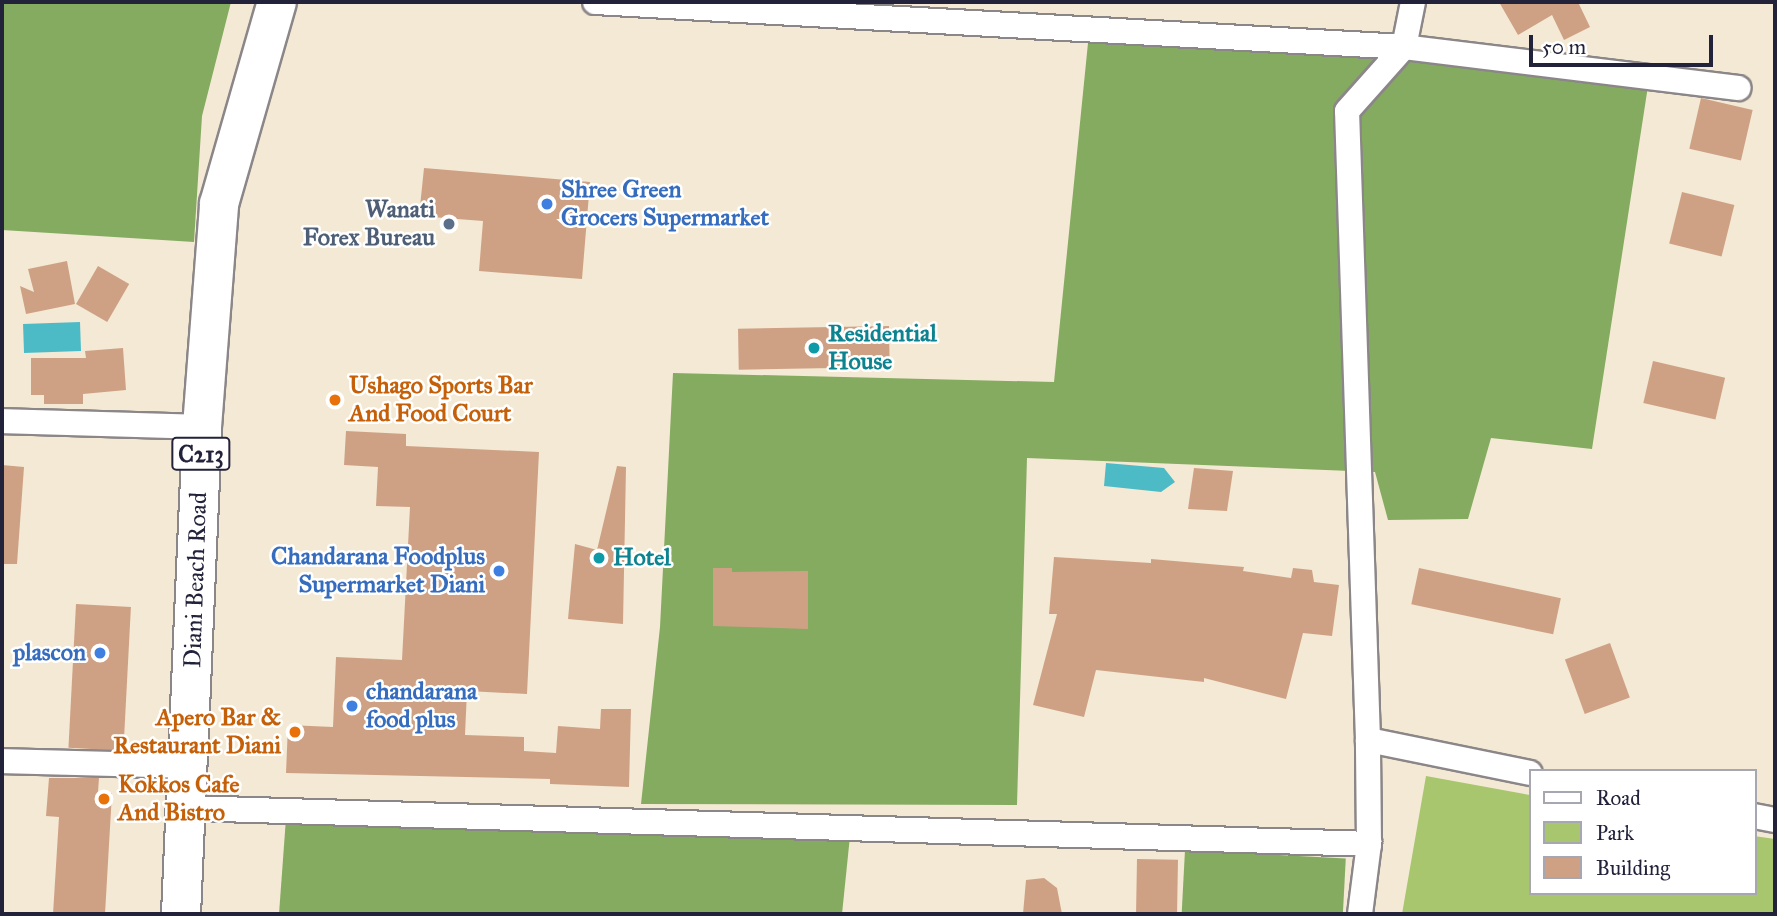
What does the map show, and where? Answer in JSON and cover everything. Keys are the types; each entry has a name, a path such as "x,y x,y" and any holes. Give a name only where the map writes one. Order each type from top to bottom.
{"main road":[{"name":"Diani Beach Road","path":"181,914 202,426 219,204 277,2"}],"street":[{"path":"595,2 1404,47 1739,88"},
{"path":"1360,914 1369,844 1368,740 1347,111 1404,47 1413,2"},
{"path":"2,421 202,426"},
{"path":"1368,740 1528,773"},
{"path":"2,761 189,766"},
{"path":"187,808 1369,844"},
{"path":"1756,816 1775,820"}],"green space":[{"path":"2,2 231,2 202,116 194,242 2,230"},
{"path":"1088,43 1448,63 1648,86 1592,449 1491,438 1468,519 1388,520 1375,472 1027,458 1017,805 641,804 660,627 673,373 1054,382"},
{"path":"1426,776 1528,795 1528,895 1756,895 1756,836 1775,839 1775,914 1402,914"},
{"path":"286,818 850,836 842,914 279,914"},
{"path":"1185,850 1346,858 1343,914 1182,914"}],"water":[{"path":"80,322 81,351 24,353 23,324"},
{"path":"1106,463 1164,468 1175,482 1161,492 1104,486"}],"building":[{"path":"1499,2 1578,2 1590,27 1564,40 1552,15 1518,35"},
{"path":"1701,98 1753,110 1741,161 1689,149"},
{"path":"424,168 590,182 582,279 479,271 483,221 419,216"},
{"path":"1682,192 1734,205 1722,256 1669,243"},
{"path":"67,261 75,304 26,314 20,286 34,292 28,269"},
{"path":"98,266 129,284 107,322 76,304"},
{"name":"Residential House","path":"889,326 890,367 739,370 738,329"},
{"path":"123,348 126,390 83,394 83,404 44,404 44,395 31,395 31,358 86,358 85,351"},
{"path":"1653,361 1725,378 1715,420 1643,403"},
{"path":"346,431 406,434 406,446 539,452 527,694 467,691 465,735 524,737 524,751 556,753 558,726 600,729 601,709 631,709 629,787 550,784 550,779 286,773 288,725 333,727 336,657 402,660 410,507 376,506 378,467 344,465"},
{"path":"2,465 24,467 17,564 2,564"},
{"name":"Hotel","path":"617,466 626,467 623,624 568,619 575,544 597,550"},
{"path":"1194,468 1233,471 1227,511 1188,509"},
{"path":"1054,557 1151,563 1151,559 1244,567 1243,571 1291,578 1293,568 1312,570 1314,582 1339,585 1332,636 1303,633 1286,699 1204,678 1204,682 1096,670 1084,717 1033,705 1057,614 1049,614"},
{"path":"713,568 732,568 732,572 808,571 808,629 713,626"},
{"path":"1419,568 1561,598 1553,634 1411,604"},
{"path":"76,604 131,607 123,751 68,748"},
{"path":"1610,643 1630,698 1585,714 1565,659"},
{"path":"49,778 99,778 98,792 112,793 105,914 53,914 59,817 46,816"},
{"path":"1137,859 1178,860 1177,914 1136,914"},
{"path":"1044,878 1057,888 1062,914 1023,914 1026,880"}],"place":[{"name":"Shree Green Grocers Supermarket","path":"547,204"},
{"name":"Wanati Forex Bureau","path":"449,224"},
{"name":"Residential House","path":"814,348"},
{"name":"Ushago Sports Bar And Food Court","path":"335,400"},
{"name":"Hotel","path":"599,558"},
{"name":"Chandarana Foodplus Supermarket Diani","path":"499,571"},
{"name":"plascon","path":"100,653"},
{"name":"chandarana food plus","path":"352,706"},
{"name":"Apero Bar & Restaurant Diani","path":"295,732"},
{"name":"Kokkos Cafe And Bistro","path":"104,799"}]}
